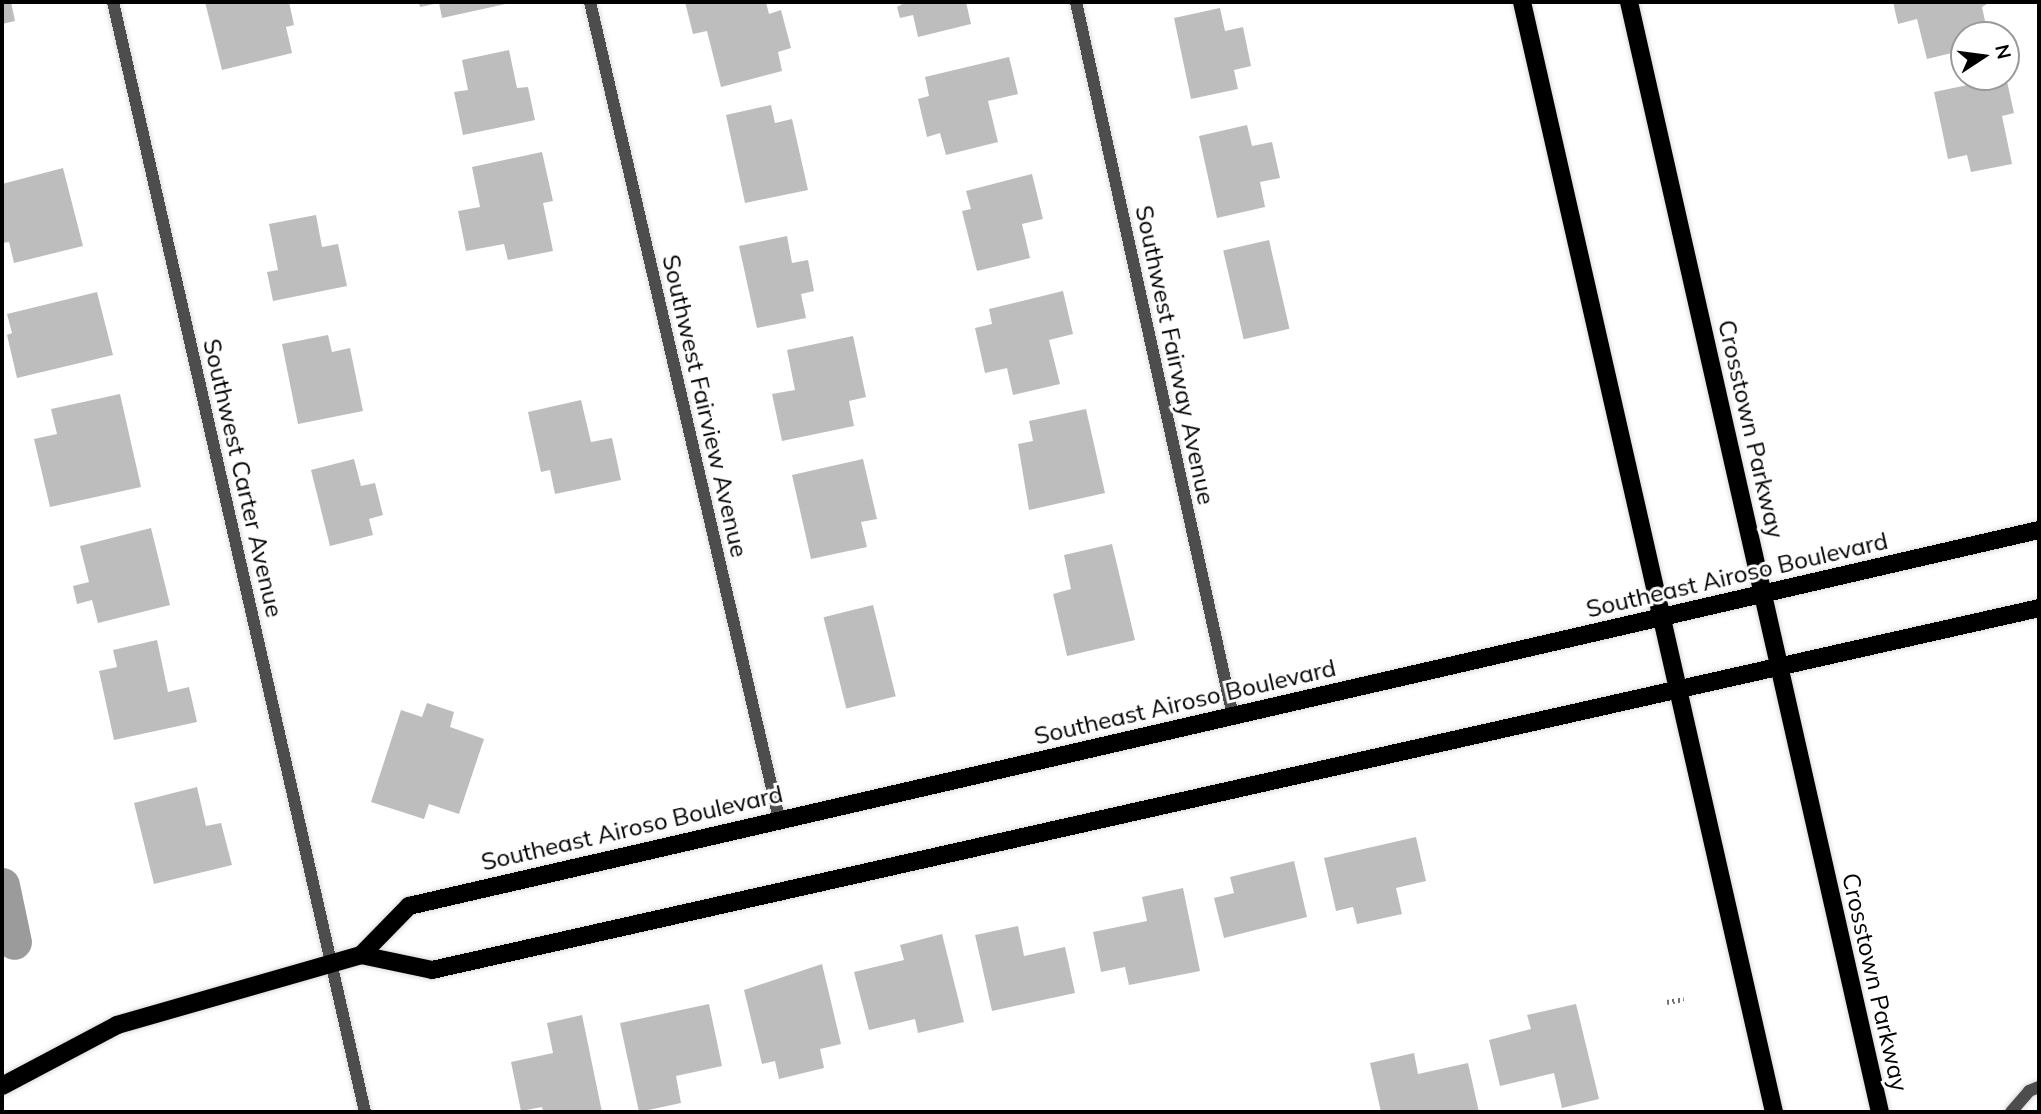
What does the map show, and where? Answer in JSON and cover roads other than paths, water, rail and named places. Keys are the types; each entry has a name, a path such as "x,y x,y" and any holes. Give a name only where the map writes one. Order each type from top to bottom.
{"main road":[{"path":"1522,2 1774,1112"},
{"name":"Crosstown Parkway","path":"1629,2 1880,1112"},
{"name":"Southeast Airoso Boulevard","path":"2,1086 117,1025 360,955 409,906 2039,530"},
{"name":"Southeast Airoso Boulevard","path":"360,955 432,970 2039,608"}],"street":[{"name":"Southwest Carter Avenue","path":"113,2 365,1112"},
{"name":"Southwest Fairview Avenue","path":"590,2 779,819"},
{"name":"Southwest Fairway Avenue","path":"1076,2 1233,716"},
{"path":"2011,1112 2029,1091 2039,1087"}],"waterway":[{"path":"2,885 14,942"}]}
